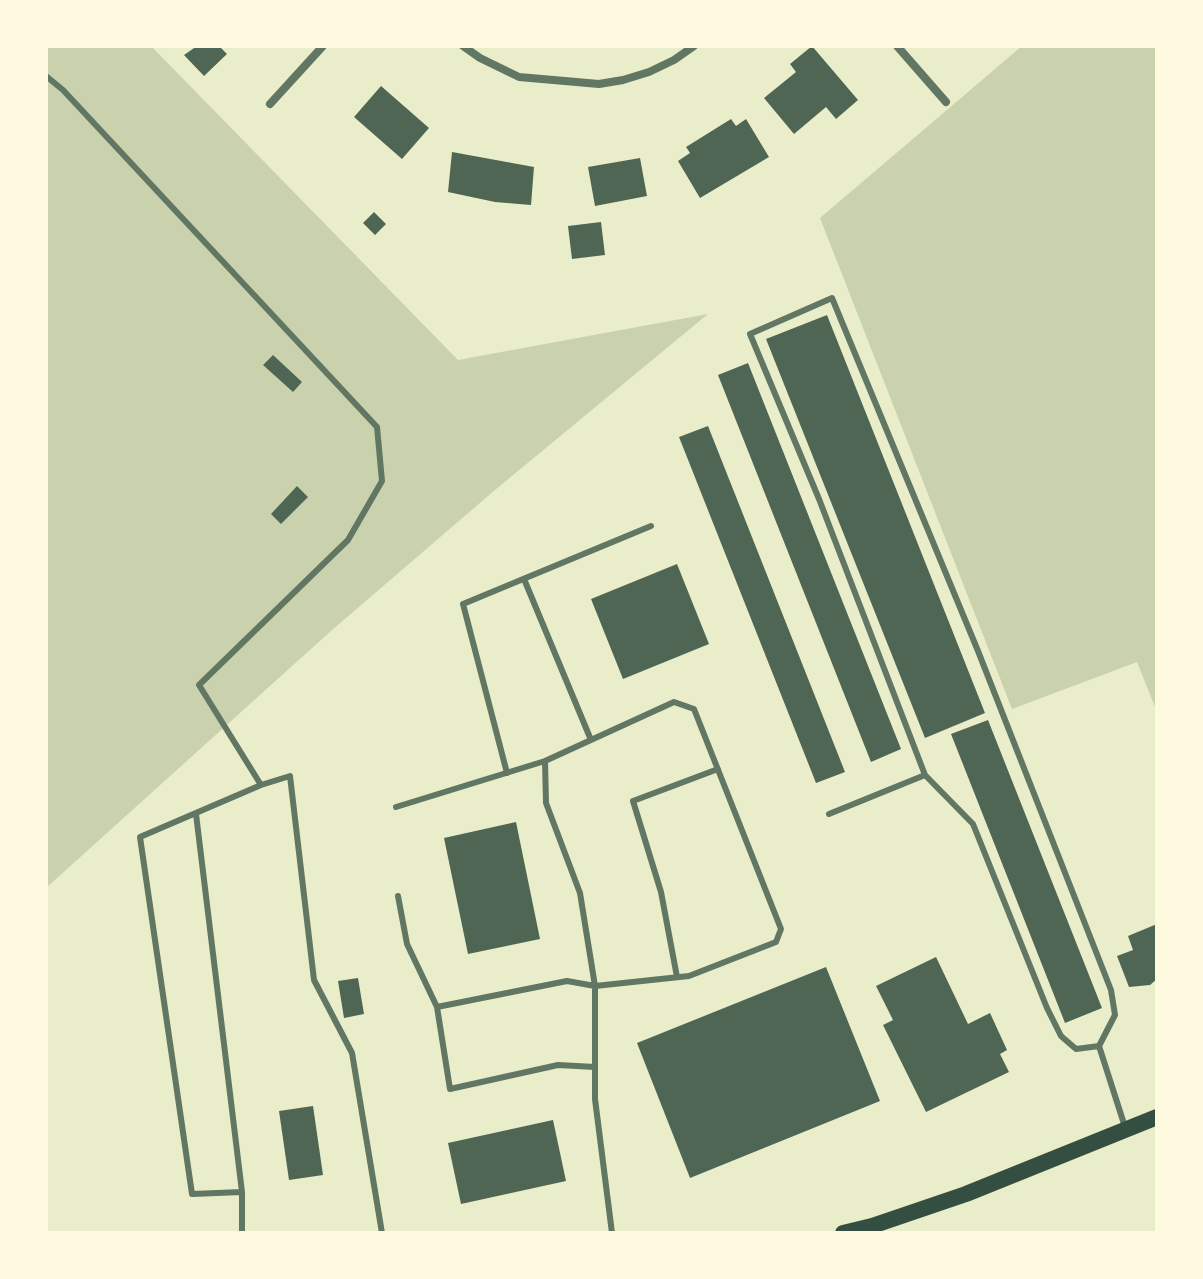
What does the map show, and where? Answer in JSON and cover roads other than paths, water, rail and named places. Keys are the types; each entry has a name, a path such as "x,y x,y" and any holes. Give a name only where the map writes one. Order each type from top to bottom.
{"main road":[{"path":"843,1233 966,1194 1157,1117"}],"street":[{"path":"270,104 323,46"},
{"path":"463,46 519,77 599,84 649,72 694,46"},
{"path":"897,46 946,102"}],"lane":[{"path":"46,76 63,90 377,427 382,481 348,540 199,685 261,785"},
{"path":"1099,1046 1076,1049 1061,1036 973,824 925,775 819,499 750,334 832,298 978,651 1111,990 1115,1015 1099,1046 1126,1131"},
{"path":"507,773 463,604 651,526"},
{"path":"524,579 591,740"},
{"path":"396,807 545,761 674,702 694,709 781,929 776,942 689,976 595,986 567,981 437,1007"},
{"path":"545,761 546,803 580,893 595,986 595,1099 612,1233"},
{"path":"677,977 661,892 633,801 718,769"},
{"path":"829,814 925,775"},
{"path":"242,1192 192,1194 140,837 261,785 290,776 314,980 352,1053 382,1233"},
{"path":"196,814 242,1192 242,1233"},
{"path":"398,896 407,944 437,1007 450,1089 558,1065 595,1067"}]}
